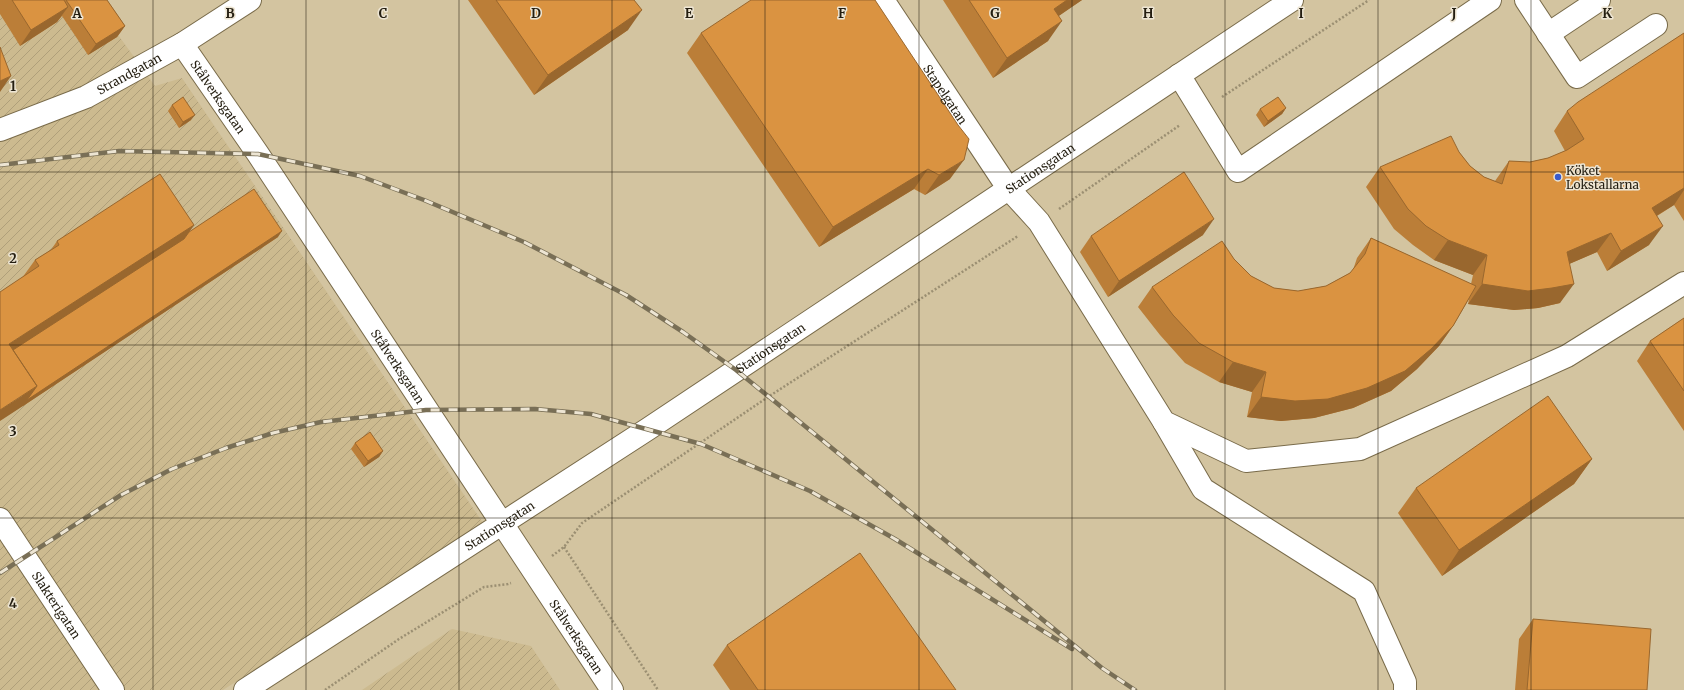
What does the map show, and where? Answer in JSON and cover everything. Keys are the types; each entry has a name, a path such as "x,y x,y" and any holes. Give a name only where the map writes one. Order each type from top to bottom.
{"street":[{"name":"Strandgatan","path":"0,130 86,97 182,44 250,0"},
{"name":"Stapelgatan","path":"883,0 1008,188 1039,222 1164,422 1203,489 1364,591 1405,682 1405,690"},
{"name":"Stationsgatan","path":"245,690 648,429 1292,0"},
{"path":"1179,75 1238,171 1490,0"},
{"path":"1526,0 1577,77 1656,25"},
{"path":"1548,34 1599,0"},
{"name":"Stålverksgatan","path":"182,44 262,161 531,570 612,690"},
{"path":"1164,422 1246,461 1360,449 1567,356 1684,283"},
{"name":"Slakterigatan","path":"3,529 113,690"}],"path":[{"path":"325,690 398,639 484,587 508,584 531,570 564,547 582,523 701,444 768,397 1039,222 1200,111 1369,0"},
{"path":"564,547 658,690"}],"shaded area":[{"path":"0,0 93,0 155,86 182,78 483,523 223,690 0,690"},
{"path":"452,629 531,646 560,690 362,690"}],"building":[{"path":"12,0 64,0 68,7 31,30"},
{"path":"66,0 107,0 125,26 96,44"},
{"path":"496,0 634,0 642,10 548,75"},
{"path":"751,0 875,0 958,125 969,139 964,160 939,175 928,169 833,227 701,33"},
{"path":"969,0 1067,0 1054,9 1062,21 1007,58"},
{"path":"1684,33 1684,188 1652,208 1663,226 1621,251 1611,233 1567,252 1574,284 1528,291 1482,284 1487,255 1448,240 1426,226 1408,209 1380,167 1451,136 1459,152 1470,166 1484,177 1502,184 1509,161 1530,162 1548,158 1567,150 1584,139 1567,111 1578,102"},
{"path":"0,47 11,76 0,81"},
{"path":"183,97 195,115 183,122 172,105"},
{"path":"1278,97 1286,108 1268,121 1260,109"},
{"path":"1184,172 1214,219 1119,281 1091,236"},
{"path":"160,174 194,225 9,344 37,386 0,410 0,292 39,266 35,260 59,245 57,241"},
{"path":"254,189 282,231 27,400 37,386 13,350 184,239 189,232"},
{"path":"1371,238 1476,286 1453,326 1431,349 1405,371 1367,388 1328,399 1295,401 1261,397 1266,372 1233,362 1199,343 1173,315 1152,287 1222,241 1234,259 1251,276 1274,288 1298,291 1326,286 1350,273 1365,254"},
{"path":"1684,318 1684,391 1650,341"},
{"path":"1548,396 1592,459 1459,550 1416,488"},
{"path":"370,432 383,451 368,461 355,443"},
{"path":"860,553 956,690 758,690 727,645"},
{"path":"1533,619 1651,629 1647,690 1527,690"}],"railway":[{"path":"0,165 119,151 258,154 360,176 424,200 524,242 626,295 683,332 736,370 1102,668 1135,690"},
{"path":"0,573 121,495 172,469 226,448 273,433 321,422 426,410 535,409 591,414 701,444 810,491 895,539 1072,649"}],"place":[{"name":"Köket Lokstallarna","path":"1558,177"}]}
